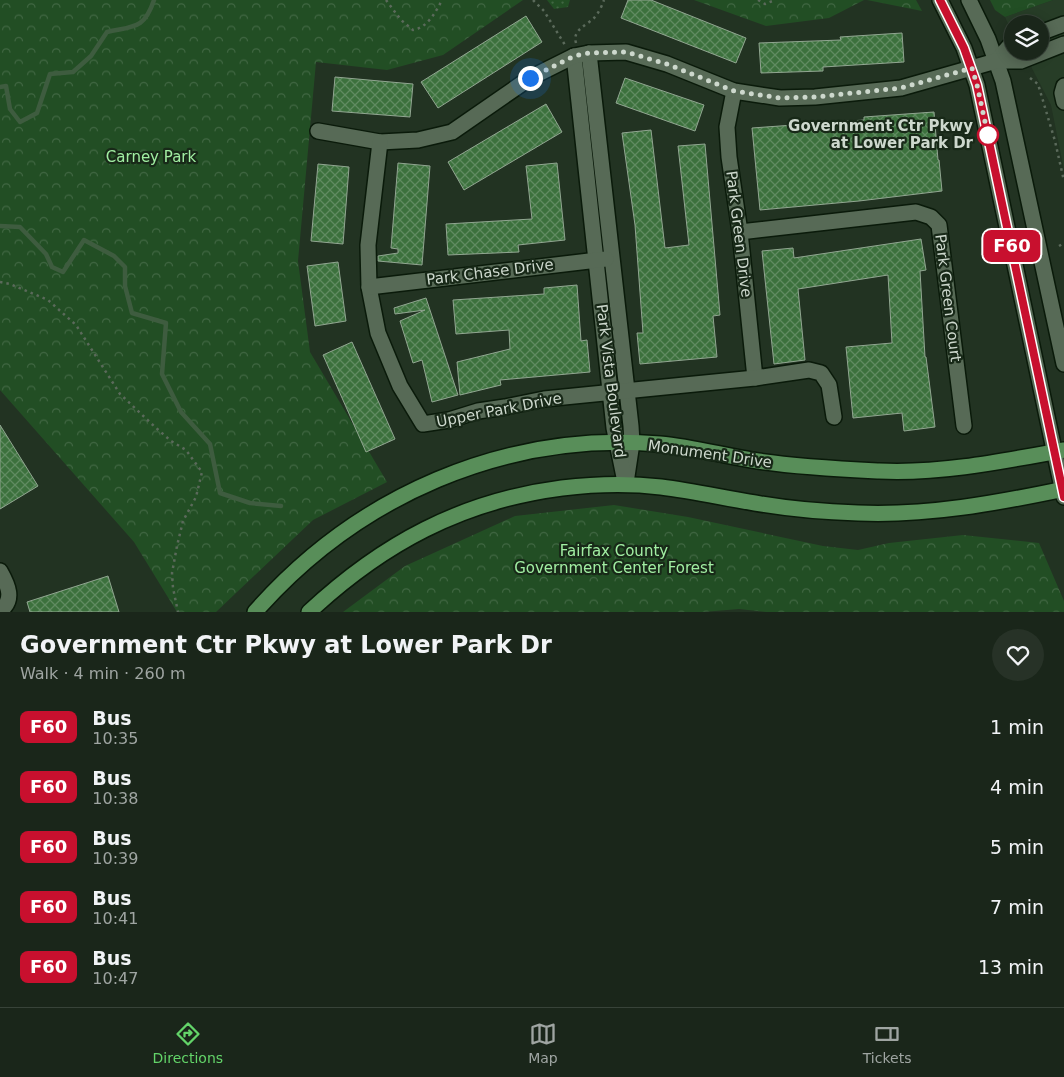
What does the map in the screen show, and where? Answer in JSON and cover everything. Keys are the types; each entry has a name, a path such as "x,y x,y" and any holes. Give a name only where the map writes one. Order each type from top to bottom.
{"main road":[{"name":"Monument Drive","path":"255,612 313,555 363,518 404,494 439,478 506,457 593,443 659,444 781,464 881,471 931,470 1015,460 1059,451"},
{"path":"309,612 331,591 373,559 441,521 480,505 510,497 584,485 626,484 660,486 781,507 859,513 938,510 1064,492"}],"street":[{"path":"940,0 964,48 978,87 1017,271 1059,451 1064,492"},
{"path":"969,0 1003,81 1064,364"},
{"path":"1049,30 1064,24"},
{"path":"318,131 380,142 418,140 452,132 570,52 626,52 667,64 734,91 780,98 815,97 901,88 996,61 1021,61 1064,44"},
{"name":"Park Vista Boulevard","path":"570,52 596,260 616,443 626,484"},
{"path":"996,61 1004,52"},
{"name":"Park Vista Boulevard","path":"589,53 632,444 626,484"},
{"path":"1064,86 1062,93 1064,102"},
{"name":"Park Green Drive","path":"734,91 727,127 729,157 740,232 755,378"},
{"name":"Upper Park Drive","path":"380,142 368,246 369,286 378,333 400,386 423,424 449,420 478,411 544,399 755,378 809,370 821,373 829,384 834,417"},
{"name":"Park Green Court","path":"740,232 916,212 931,217 939,225 964,426"},
{"name":"Park Chase Drive","path":"369,286 612,258"},
{"path":"0,571 7,583 10,598 5,608 0,611"}],"path":[{"path":"386,0 405,25 416,30 430,20 442,0"},
{"path":"533,0 539,2 570,52 576,44 575,33 596,17 604,0"},
{"path":"758,0 765,4 775,0"},
{"path":"1030,78 1038,84 1064,181"},
{"path":"1059,246 1064,244"},
{"path":"0,282 10,284 48,300 76,325 120,394 171,441 186,450 202,472 196,497 182,521 176,546 172,573 178,612"}],"shaded area":[{"path":"1053,0 1064,0 1064,170 1051,105 1028,60 1049,60 1049,15 1011,15"}],"green space":[{"name":"Carney Park","path":"0,0 523,0 443,55 387,70 316,62 298,261 310,352 387,482 313,520 216,612 177,612 134,542 0,390"},
{"path":"547,0 570,0 568,7 554,9"},
{"path":"694,0 864,0 829,18 766,26"},
{"path":"867,0 916,0 922,11"},
{"path":"990,0 1053,0 1004,16 995,10"},
{"name":"Fairfax County Government Center Forest","path":"614,505 688,517 823,546 858,550 889,543 963,535 1039,543 1064,601 1064,612 766,612 739,609 703,612 343,612 405,566 515,516"}],"building":[{"path":"628,0 651,0 746,38 736,63 621,18"},
{"path":"526,16 542,42 438,108 421,82"},
{"path":"902,33 904,62 823,67 823,71 761,73 759,43 841,40 840,37"},
{"path":"335,77 413,84 410,117 332,111"},
{"path":"625,78 704,105 695,131 616,103"},
{"path":"546,104 562,132 464,190 448,162"},
{"path":"934,112 942,191 760,210 752,128 864,120 864,117"},
{"path":"651,130 665,248 689,245 678,146 705,144 720,315 713,316 717,357 640,364 637,333 643,333 635,225 622,133"},
{"path":"398,163 430,166 422,265 378,261 378,256 398,253 398,249 391,248"},
{"path":"557,163 565,240 518,245 519,252 448,255 446,224 532,219 526,166"},
{"path":"318,164 349,167 343,244 311,241"},
{"path":"921,239 926,270 920,271 925,357 935,427 904,431 902,413 853,418 846,347 892,343 888,275 798,289 805,360 774,364 762,251 793,248 794,258"},
{"path":"338,262 346,321 315,326 307,266"},
{"path":"577,285 581,341 587,340 590,372 500,380 501,385 460,395 457,362 510,349 509,330 456,334 453,300 544,294 544,288"},
{"path":"426,298 458,395 432,402 422,360 413,363 400,321 425,310 395,314 394,308"},
{"path":"352,342 395,439 366,452 323,355"},
{"path":"0,425 38,486 0,509"},
{"path":"108,576 119,612 30,612 27,602"}],"waterway":[{"path":"0,87 6,86 10,109 20,122 37,113 50,74 73,72 91,56 107,32 131,27 142,22 154,0"},
{"path":"0,226 20,227 46,254 52,267 63,272 84,240 114,256 125,267 125,286 132,313 166,323 162,374 181,412 210,444 220,493 250,503 281,506"}],"bus line":[{"name":"F60","path":"940,0 964,48 977,85 1064,497"}],"place":[{"name":"Government Ctr Pkwy at Lower Park Dr","path":"988,135"}],"route":[{"path":"530,78 574,56 589,53 626,52 667,64 734,91 780,98 815,97 901,88 972,68 989,140 988,135"}]}
